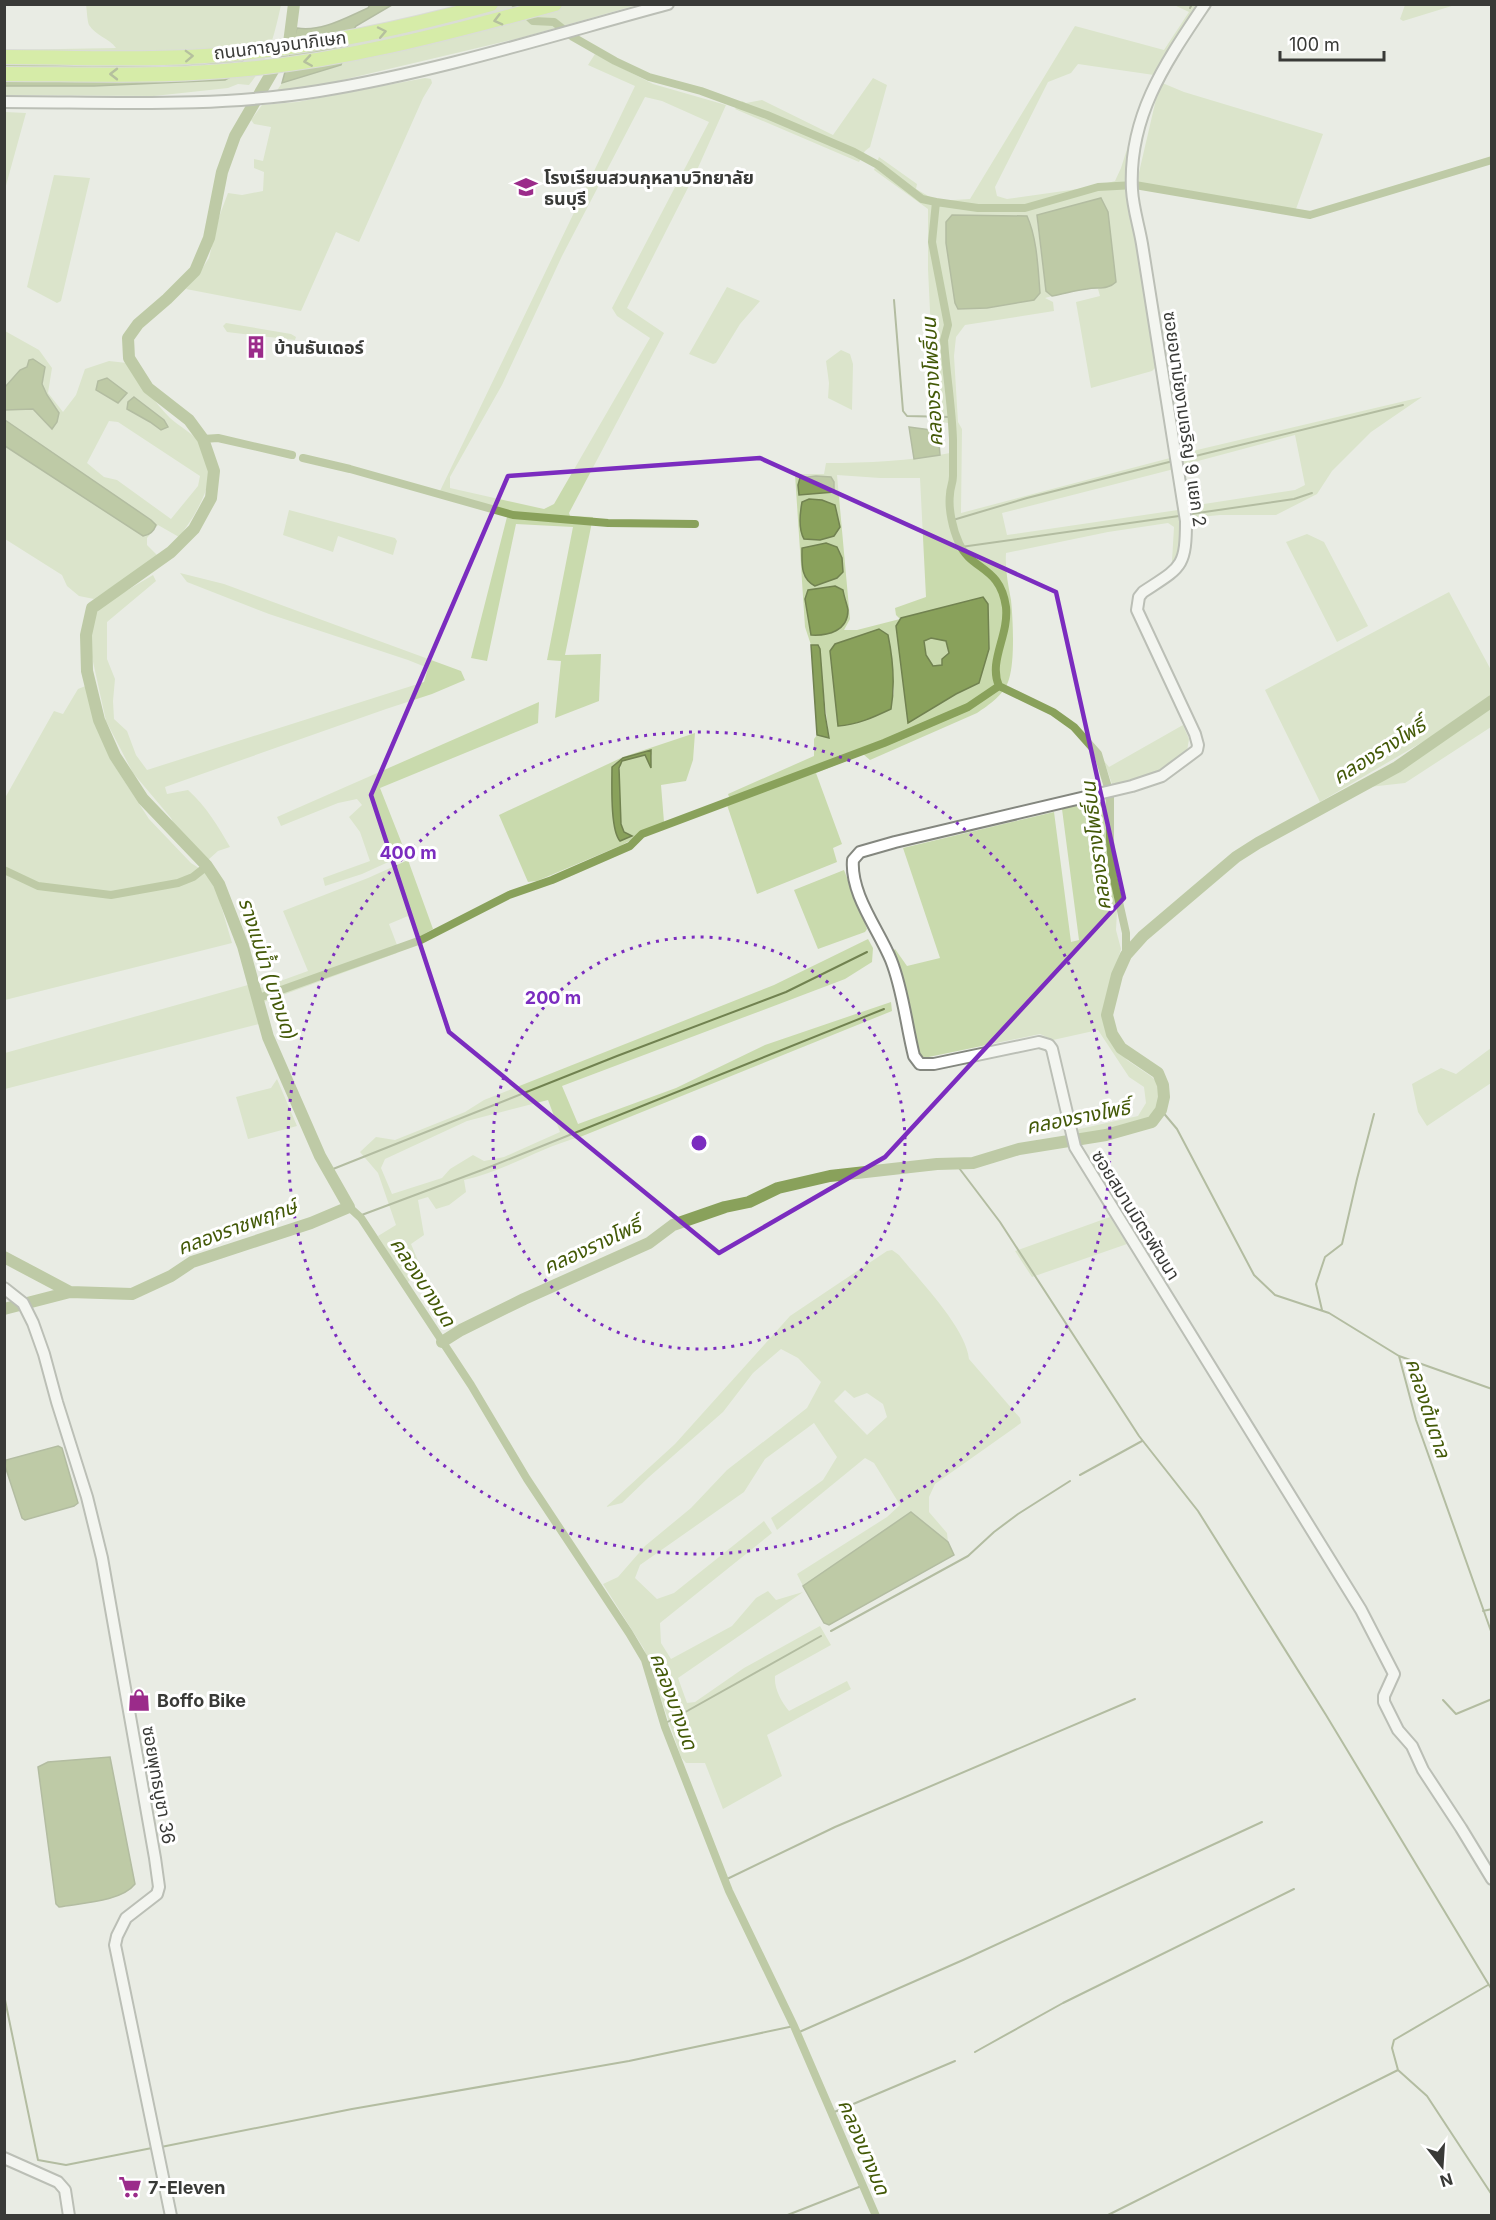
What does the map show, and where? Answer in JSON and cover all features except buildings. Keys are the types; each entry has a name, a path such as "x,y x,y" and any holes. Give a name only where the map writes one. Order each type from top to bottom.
{"highway":[{"name":"ถนนกาญจนาภิเษก","path":"4,57 164,57 261,51 373,34 412,26 491,4"},
{"name":"ถนนกาญจนาภิเษก","path":"4,74 170,74 269,67 383,49 555,4"}],"street":[{"path":"4,102 197,102 318,92 514,46 668,4"},
{"name":"ซอยอนามัยงามเจริญ 9 แยก 2","path":"1100,795 1162,776 1195,753 1198,745 1141,620 1136,604 1143,592 1177,569 1185,554 1186,521 1132,192 1132,177 1137,142 1151,90 1175,48 1205,4"},
{"name":"ซอยสมานมิตรพัฒนา","path":"1100,795 877,847 860,852 853,860 853,878 876,932 891,958 916,1060 920,1064 927,1065 1039,1042 1049,1045 1054,1053 1075,1147 1361,1610 1394,1674 1384,1696 1389,1714 1398,1730 1412,1746 1429,1780 1491,1879"},
{"name":"ซอยพุทธบูชา 36","path":"4,1288 26,1308 44,1354 100,1546 159,1881 156,1894 126,1918 115,1945 171,2216"},
{"path":"4,2158 58,2182 65,2190 69,2216"}],"highlighted area":[{"path":"760,458 1056,592 1124,898 885,1157 719,1253 449,1032 371,795 508,476"}],"shaded area":[{"path":"1405,4 1455,5 1403,21 1400,19"},
{"path":"86,5 281,5 266,57 249,85 238,84 228,88 154,96 5,95 4,50 116,48 89,25"},
{"path":"370,5 392,5 356,26 341,65 282,83 297,28 324,26 342,20"},
{"path":"463,5 637,5 520,38 321,85 276,92 282,83 341,65 352,32"},
{"path":"1174,5 1200,5 1154,75 1078,64 1071,73 1048,82 995,187 997,196 1007,199 1092,187 1115,181 1136,121 1128,192 1155,368 1152,371 1091,388 1076,302 1100,296 1098,289 1113,285 1037,221 1046,291 1052,296 1045,298 1053,302 1054,311 965,325 956,337 954,356 958,422 962,429 961,513 1170,458 1174,469 1002,513 1007,535 1182,511 1182,548 1177,561 1172,561 1174,527 1168,523 1108,532 1006,553 1013,640 1011,671 1004,690 977,713 870,760 863,754 816,773 842,844 833,848 837,862 757,894 727,805 731,803 728,794 814,756 814,739 817,735 829,738 818,645 811,645 805,627 795,474 824,474 826,463 888,461 950,453 948,423 941,422 933,374 928,269 928,209 874,170 879,157 917,184 916,189 937,201 970,199 1075,26 1164,50 1189,12","holes":["1019,216 1027,216 1031,224 1040,292 1034,299 987,308 958,309","837,475 920,478 926,597 895,608 896,615 900,619 857,630 844,630 850,619","896,626 989,649 979,683 956,694","888,635 894,691 891,709 872,718 838,726 830,651 848,639"]},
{"path":"4,52 245,57 236,74 225,80 94,86 5,86"},
{"path":"595,54 653,84 726,105 697,170 627,308 664,333 569,513 570,516 593,517 565,655 601,654 599,701 555,718 561,661 547,660 573,527 516,524 487,661 471,658 507,517 439,493 635,86 588,65","holes":["645,97 662,101 709,122 612,308 617,316 650,338 554,504 544,509 450,488 450,477 502,385 562,256"]},
{"path":"425,78 431,79 432,83 423,98 359,242 336,232 301,311 186,289 209,258 219,217 228,193 242,195 263,191 264,172 254,168 254,159 263,161 271,127 254,124 251,120 262,105 297,102"},
{"path":"873,78 887,85 870,147 859,162 735,109 742,101 746,103 762,100 833,135"},
{"path":"1160,82 1184,92 1323,134 1296,209 1137,181"},
{"path":"4,112 26,113 5,189"},
{"path":"54,175 90,178 61,301 57,303 27,287"},
{"path":"1101,198 1108,212 1116,282 1106,287 1052,296 1046,291 1037,215"},
{"path":"952,215 1027,216 1035,243 1039,274 1040,293 1034,300 987,308 958,309 955,303 946,243 946,222"},
{"path":"727,287 760,301 740,324 716,363 713,364 689,354"},
{"path":"226,323 291,334 296,337 295,340 227,332 223,326"},
{"path":"5,331 39,350 52,368 48,393 63,412 76,395 85,369 109,361 127,363 164,412 199,441 208,456 210,468 205,493 193,517 179,537 158,525 147,538 147,545 158,556 94,599 79,596 67,586 62,575 5,539 5,446 143,536 151,520 5,420 5,410 33,409 51,429 59,414 46,395 42,383 44,376 27,367 5,387","holes":["134,398 164,420 161,430 127,409","109,421 118,422 200,476 198,486 171,519 117,480 104,477 87,463"]},
{"path":"841,350 850,354 853,364 852,410 828,398 829,383 826,361"},
{"path":"33,359 45,367 42,384 59,413 52,429 33,409 5,410 5,387 20,370 27,367 29,360"},
{"path":"107,378 127,393 118,403 96,390 98,381"},
{"path":"134,397 164,420 168,427 161,430 127,409 128,402"},
{"path":"1422,397 1371,432 1332,471 1317,494 1276,515 1220,515 1189,518 1191,506 1295,490 1305,485 1295,435 1183,465 1180,454"},
{"path":"5,420 151,520 156,525 153,531 143,536 5,446"},
{"path":"909,427 938,431 940,455 914,459"},
{"path":"831,477 834,482 834,492 799,495 800,478"},
{"path":"809,499 822,500 835,505 840,527 834,536 820,540 804,539 800,526 802,502"},
{"path":"289,510 395,538 397,541 393,555 338,536 333,552 283,535"},
{"path":"1307,534 1324,542 1368,626 1337,642 1286,542"},
{"path":"826,543 837,547 842,558 843,572 837,578 815,586 804,574 802,548"},
{"path":"180,573 224,584 461,671 465,680 432,694 165,787 167,794 188,790 206,810 230,847 218,851 208,860 175,826 171,818 133,773 106,721 90,648 94,616 104,604 153,575 156,581 107,622 107,659 115,679 114,719 127,731 136,755 147,770 424,682 428,668 269,614 187,582"},
{"path":"835,586 843,590 848,610 845,623 836,631 811,635 805,599 808,590"},
{"path":"1449,592 1491,670 1491,697 1426,740 1320,802 1265,690"},
{"path":"983,597 988,604 989,649 979,683 908,723 896,626 901,618","holes":["931,638 946,641 949,653 942,659 942,665 933,666 926,655 924,641"]},
{"path":"879,629 888,635 891,653 893,681 891,709 872,718 838,726 830,651 835,644"},
{"path":"931,638 946,640 949,653 942,665 933,666 926,655 924,641"},
{"path":"811,645 818,645 820,649 829,738 817,735"},
{"path":"88,685 89,697 110,759 149,819 191,863 205,872 217,892 232,943 5,1000 5,798 54,711 63,714 78,689"},
{"path":"539,702 538,723 380,788 406,854 362,874 325,886 323,878 370,861 360,832 349,817 362,805 357,799 338,803 281,826 277,817"},
{"path":"1491,708 1491,727 1405,783 1369,787"},
{"path":"1183,725 1189,739 1187,751 1162,770 1144,778 1112,784 1104,761 1109,767"},
{"path":"695,733 693,760 686,781 661,785 664,822 622,845 537,881 528,882 499,815 623,757","holes":["650,751 651,767 645,754 622,761 618,796 624,832 617,837 613,808 612,767 620,760 635,754"]},
{"path":"651,750 651,768 645,755 622,761 619,768 621,824 624,832 632,836 620,841 613,817 612,767 623,758"},
{"path":"1106,798 1110,876 1117,911 1116,930 1121,949 1105,1004 1104,1020 1110,1036 1127,1060 1152,1077 1161,1087 1161,1094 1156,1111 1148,1119 1129,1126 1077,1136 1075,1130 1138,1116 1146,1103 1144,1087 1129,1077 1098,1030 1053,1040 1040,1034 919,1059 891,953 895,949 907,966 940,958 903,848 1054,812 1071,942 1079,940 1062,809"},
{"path":"408,860 433,929 417,938 408,916 389,924 397,945 397,953 261,1003 258,989 308,971 283,911"},
{"path":"844,870 867,929 865,932 818,949 794,890"},
{"path":"868,939 873,948 872,962 845,979 562,1086 578,1124 676,1088 765,1045 891,1002 892,1011 494,1171 464,1180 466,1192 449,1205 436,1209 428,1197 418,1200 424,1235 411,1244 421,1268 407,1283 378,1236 396,1225 378,1173 360,1152 376,1137 395,1140 465,1112 484,1100 774,985","holes":["548,1100 560,1132 504,1157 484,1161 473,1155 450,1169 442,1178 392,1194 381,1168 385,1159 467,1121"]},
{"path":"248,985 259,1024 5,1089 5,1053"},
{"path":"1491,1048 1491,1083 1427,1126 1418,1112 1412,1084 1441,1068 1456,1074"},
{"path":"277,1079 297,1126 248,1139 236,1097 271,1088"},
{"path":"1110,1217 1127,1244 1032,1277 1015,1251"},
{"path":"892,1250 899,1255 941,1305 960,1333 969,1359 1020,1418 1021,1423 935,1484 929,1497 929,1512 947,1533 948,1542 911,1512 803,1586 797,1574 887,1517 900,1505 874,1463 865,1458 777,1530 771,1518 823,1480 837,1457 814,1423 765,1459 744,1492 640,1565 635,1578 657,1599 674,1593 764,1521 772,1533 660,1623 661,1643 671,1659 732,1626 756,1598 768,1591 776,1600 803,1592 678,1678 687,1703 695,1702 744,1668 820,1626 831,1645 775,1676 779,1695 789,1711 847,1681 851,1689 767,1735 782,1776 723,1809 705,1763 686,1763 681,1757 644,1649 603,1584 618,1577 645,1546 691,1508 727,1470 807,1408 821,1382 798,1358 781,1349 753,1373 723,1412 622,1503 606,1507 675,1444 790,1316 887,1251","holes":["845,1390 854,1398 867,1393 883,1404 887,1417 867,1435 834,1401"]},
{"path":"58,1446 62,1448 78,1503 25,1520 22,1518 5,1466 6,1460"},
{"path":"911,1512 948,1542 954,1555 829,1625 824,1623 803,1586"},
{"path":"110,1757 135,1884 120,1895 89,1903 59,1907 56,1904 38,1767 48,1762"}],"waterway":[{"name":"รางแม่น้ำ (บางมด)","path":"4,1309 70,1292 132,1294 171,1276 192,1262 311,1223 349,1207 320,1156 268,1037 243,946 219,884 207,866 143,799 115,756 99,720 87,671 86,635 92,608 171,552 194,529 211,498 214,471 203,439 189,420 148,388 129,358 128,338 138,324 195,271 209,238 222,172 235,136 289,43 294,4"},
{"name":"คลองรางโพธิ์บน","path":"515,4 533,21 554,22 573,37 649,77 701,91 767,115 854,152 878,165 922,199 936,202 932,242 948,325 944,340 952,428 953,476 950,513 953,526 964,552 992,576 1003,593 1006,618 996,667 999,686 1053,712 1074,727 1098,754 1110,794 1113,875 1126,933 1126,955"},
{"path":"1190,8 1192,4"},
{"path":"936,202 978,208 1025,208 1098,187 1135,185 1310,215 1492,160"},
{"path":"894,300 903,411 907,416 950,417"},
{"path":"1179,460 1403,405"},
{"path":"203,439 218,438 292,455"},
{"path":"303,458 513,515 608,523 695,524"},
{"path":"953,520 1027,498 1173,461"},
{"path":"1191,514 1294,499 1312,493"},
{"path":"961,547 1179,516"},
{"path":"256,999 421,940 509,895 552,880 630,846 642,834 884,743 968,707 999,686"},
{"name":"คลองรางโพธิ์","path":"442,1342 461,1330 524,1299 649,1243 673,1225 725,1207 749,1202 778,1188 830,1176 937,1164 973,1163 1019,1149 1106,1135 1152,1122 1161,1110 1164,1097 1163,1085 1158,1073 1121,1048 1112,1034 1107,1015 1117,975 1126,955 1143,936 1236,857 1397,767 1492,701"},
{"path":"4,870 38,886 111,895 178,883 193,877 207,866"},
{"path":"328,1171 617,1056 786,992 867,952"},
{"path":"359,1216 482,1170 884,1009"},
{"name":"คลองต้นตาล","path":"1161,1110 1177,1129 1254,1275 1275,1295 1329,1313 1399,1356 1416,1420 1492,1634"},
{"path":"1322,1310 1316,1284 1325,1257 1342,1244 1374,1114"},
{"path":"956,1164 1000,1222 1139,1436 1198,1511 1326,1715 1492,1990"},
{"name":"คลองบางมด","path":"349,1207 361,1218 471,1385 527,1479 645,1660 665,1727 729,1891 794,2026 876,2216"},
{"name":"คลองราชพฤกษ์","path":"4,1257 70,1292"},
{"path":"1399,1356 1492,1389"},
{"path":"1080,1475 1142,1441"},
{"path":"831,1631 968,1556 1018,1514 1070,1481"},
{"name":"คลองต้นตาล","path":"1483,1611 1492,1609"},
{"path":"664,1724 821,1636"},
{"path":"725,1880 835,1827 1135,1699"},
{"path":"1443,1700 1456,1714 1492,1699"},
{"path":"797,2033 963,1960 1262,1822"},
{"path":"975,2052 1063,2003 1294,1889"},
{"path":"1488,1985 1394,2040 1392,2048 1398,2070 1427,2096 1492,2195"},
{"path":"4,1995 38,2160 66,2165 152,2148"},
{"path":"161,2147 352,2109 629,2061 794,2026"},
{"path":"832,2113 955,2061"},
{"path":"1106,2216 1398,2070"},
{"path":"785,2216 864,2185"}],"place":[{"name":"โรงเรียนสวนกุหลาบวิทยาลัย ธนบุรี","path":"526,187"},
{"name":"บ้านธันเดอร์","path":"256,347"},
{"name":"Boffo Bike","path":"139,1700"},
{"name":"7-Eleven","path":"130,2187"}]}
